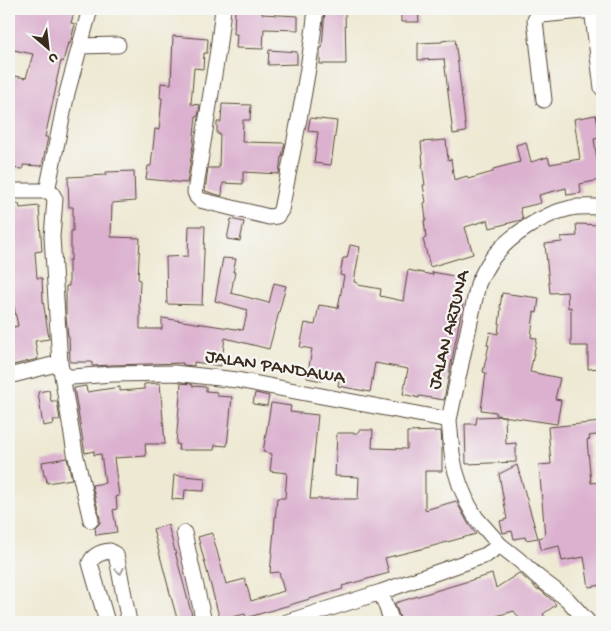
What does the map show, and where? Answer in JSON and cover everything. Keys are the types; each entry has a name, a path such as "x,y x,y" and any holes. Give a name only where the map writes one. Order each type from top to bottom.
{"street":[{"path":"47,191 67,94 90,9"},
{"path":"223,9 194,192 200,200 269,217 277,216 281,210 307,71 316,9"},
{"path":"544,100 535,20 539,15 592,9 602,88"},
{"path":"80,46 118,45"},
{"path":"9,191 47,191 51,192 55,200 52,237 61,368 75,453 91,520"},
{"name":"JALAN ARJUNA","path":"449,420 478,284 492,258 515,236 538,220 562,210 586,206 602,207"},
{"path":"9,376 61,368"},
{"name":"JALAN PANDAWA","path":"61,368 68,377 72,378 112,374 174,372 236,380 449,420"},
{"path":"449,420 455,469 468,504 476,518 500,545 568,599 588,622"},
{"path":"184,532 204,622"},
{"path":"287,622 381,592 486,555 500,545"},
{"path":"107,622 90,563 96,556 106,551 116,555 129,622"},
{"path":"381,592 392,622"},
{"path":"100,599 124,593"}],"building":[{"path":"9,9 75,9 71,23 75,24 70,44 68,43 63,62 61,61 56,83 45,137 48,137 42,166 23,165 23,169 10,168 13,125 9,125 9,75 26,78 33,54 9,49"},
{"path":"235,9 262,11 262,14 298,16 298,30 264,29 263,49 236,48 237,34 234,34"},
{"path":"325,9 345,9 346,64 320,64"},
{"path":"401,9 418,9 419,22 401,22"},
{"path":"173,36 208,39 207,53 204,53 203,69 194,68 191,104 200,105 198,117 196,116 187,183 146,179 148,166 151,166 155,129 159,130 162,98 160,98 161,83 171,84"},
{"path":"455,39 466,132 453,134 444,59 418,60 418,43 442,42"},
{"path":"269,50 297,52 297,64 268,65"},
{"path":"222,104 251,105 250,120 243,120 242,142 285,143 279,174 243,172 243,184 223,183 222,196 205,191 208,168 219,168 220,134 217,134 217,122 221,122"},
{"path":"596,115 600,138 594,139 600,180 580,184 581,193 567,195 566,188 539,195 541,203 520,208 523,219 521,220 490,228 488,220 465,227 473,254 430,267 423,239 426,238 424,203 426,202 423,185 425,185 421,142 446,140 448,160 451,159 454,180 467,176 468,179 493,172 493,169 520,162 516,145 526,142 531,162 548,157 550,164 580,159 574,119"},
{"path":"310,118 337,121 331,165 314,163 318,132 308,131"},
{"path":"134,171 135,201 112,203 111,237 140,238 138,279 140,280 140,329 162,329 162,318 243,330 248,310 215,301 223,258 236,259 231,293 269,303 274,283 286,286 269,349 225,338 221,366 194,362 194,366 183,365 183,363 92,366 92,362 70,362 66,316 66,286 69,286 73,207 69,207 68,177 106,175 106,172"},
{"path":"9,204 19,204 20,208 39,206 42,251 35,252 37,278 42,278 43,300 49,339 35,341 38,359 13,365 9,343 9,328 18,326 12,297 9,297 9,254 11,253"},
{"path":"231,219 244,222 240,241 227,239"},
{"path":"576,224 602,225 602,368 588,369 588,346 571,346 571,307 568,308 567,292 550,293 545,244 562,242 561,237 577,236"},
{"path":"189,226 205,226 202,305 167,304 166,257 188,256"},
{"path":"350,245 360,247 354,282 358,283 358,285 381,289 380,296 403,301 408,270 433,275 432,272 459,277 455,302 463,303 444,400 419,396 419,398 403,394 408,369 375,363 370,392 338,386 339,380 322,378 322,381 307,378 312,349 300,347 305,323 315,325 319,305 338,308 344,276 340,275 343,258 347,258"},
{"path":"502,293 539,298 537,313 534,312 531,337 537,339 530,372 560,378 555,399 561,400 557,424 496,415 496,412 481,410 486,373 483,372 489,345 487,345 490,332 498,334"},
{"path":"160,383 165,444 145,444 146,456 114,458 119,496 116,497 117,509 113,510 117,532 96,535 95,528 100,523 100,518 92,485 105,483 101,454 94,455 94,451 85,453 74,388 86,386 87,392 120,387 120,391 144,389 144,384"},
{"path":"181,383 206,387 206,391 217,392 217,396 232,397 227,446 215,445 214,450 178,450 179,444 176,444"},
{"path":"49,390 51,401 57,401 60,420 53,420 54,424 43,426 38,392"},
{"path":"255,393 269,396 267,406 253,404"},
{"path":"271,403 291,406 290,412 318,415 310,499 358,499 359,477 335,476 337,433 358,433 359,430 373,430 372,448 407,449 407,432 441,431 442,471 425,471 425,510 456,501 476,534 385,558 389,573 342,586 343,589 246,618 245,614 220,620 198,537 212,533 226,584 245,579 251,601 284,591 279,572 270,573 277,498 285,498 287,473 270,471 272,454 263,452"},
{"path":"505,416 506,444 516,443 516,462 466,464 465,424 476,424 477,417"},
{"path":"602,422 602,434 589,436 590,439 587,440 591,483 602,482 602,506 600,506 602,522 602,585 589,587 584,557 562,561 559,546 541,550 539,538 545,536 539,465 551,464 548,427"},
{"path":"67,458 72,479 47,483 42,462"},
{"path":"517,465 538,538 526,540 525,537 514,539 512,531 503,533 500,521 507,519 499,474"},
{"path":"174,475 205,478 204,491 185,490 184,500 172,499"},
{"path":"168,525 194,622 178,622 168,586 153,529"},
{"path":"519,573 556,605 543,614 548,622 522,622 514,611 475,622 401,622 395,603 492,574 496,588"}]}
